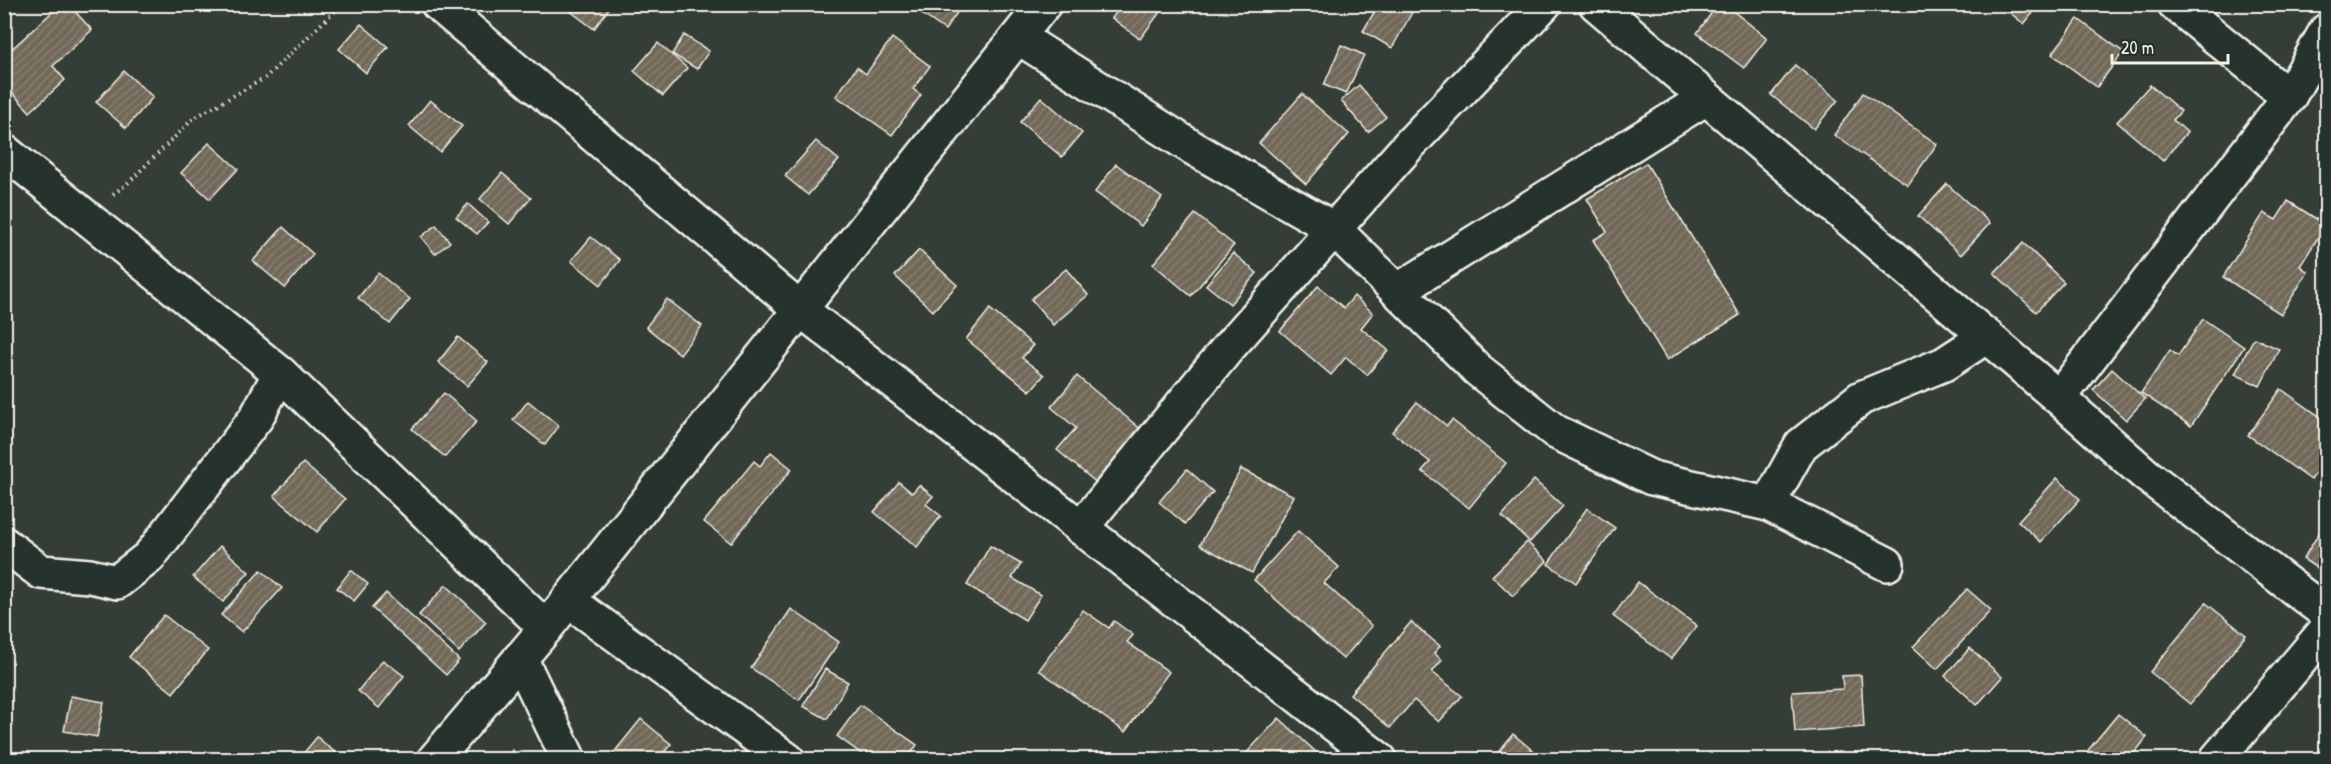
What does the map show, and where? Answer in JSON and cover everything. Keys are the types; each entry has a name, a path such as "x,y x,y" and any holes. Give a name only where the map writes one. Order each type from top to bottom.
{"street":[{"path":"438,4 801,310 1380,759"},
{"path":"434,759 546,628 1044,4"},
{"path":"1082,528 1228,348 1409,146 1544,4"},
{"path":"1596,4 1987,336 2146,475 2326,613"},
{"path":"2175,4 2289,97"},
{"path":"2059,398 2289,97 2326,29 2320,4"},
{"path":"1018,37 1193,148 1334,229 1478,370 1556,432 1652,478 1768,504 1887,564"},
{"path":"1397,291 1706,98"},
{"path":"4,151 280,373 546,628"},
{"path":"1768,504 1801,445 1861,398 1944,363 1987,336"},
{"path":"4,544 41,572 90,576 117,582 149,557 249,428 280,373"},
{"path":"568,600 788,759"},
{"path":"2216,759 2326,630"},
{"path":"520,658 569,759"}],"path":[{"path":"85,215 127,184 194,118 265,78 342,4"}],"building":[{"path":"61,4 68,4 92,30 53,66 65,80 30,112 4,84 4,56"},
{"path":"561,4 612,4 594,29"},
{"path":"924,4 963,4 945,30 919,12"},
{"path":"1123,4 1166,4 1140,39 1112,18"},
{"path":"1379,4 1411,4 1415,7 1392,48 1363,31"},
{"path":"1718,4 1724,4 1767,38 1744,68 1697,33"},
{"path":"1999,4 2040,4 2024,24"},
{"path":"2078,19 2123,52 2097,87 2052,54"},
{"path":"361,24 388,47 366,73 339,49"},
{"path":"684,35 709,51 697,69 672,54"},
{"path":"892,38 930,66 913,89 921,95 892,135 836,96 857,67 866,74"},
{"path":"658,43 687,68 663,96 634,71"},
{"path":"1341,45 1364,55 1346,94 1324,85"},
{"path":"1795,65 1838,100 1814,129 1771,95"},
{"path":"124,71 153,97 126,128 96,102"},
{"path":"1359,85 1386,117 1368,132 1341,101"},
{"path":"2150,85 2181,111 2173,120 2187,132 2163,161 2117,122"},
{"path":"1863,93 1937,144 1908,185 1834,135"},
{"path":"1302,94 1349,134 1306,184 1259,143"},
{"path":"1041,97 1082,133 1062,157 1020,122"},
{"path":"430,100 462,126 440,152 409,126"},
{"path":"816,141 839,160 808,195 785,176"},
{"path":"209,143 238,169 210,199 181,173"},
{"path":"1646,163 1740,315 1667,360 1593,240 1607,232 1587,199"},
{"path":"1116,164 1162,198 1141,226 1095,192"},
{"path":"502,173 531,198 509,224 480,199"},
{"path":"1947,184 1990,223 1961,255 1918,216"},
{"path":"2288,201 2326,225 2300,266 2308,272 2281,314 2223,277 2264,213 2276,220"},
{"path":"468,204 488,222 477,234 456,217"},
{"path":"1195,214 1234,245 1191,296 1153,264"},
{"path":"436,225 450,242 435,254 421,237"},
{"path":"283,227 313,254 285,288 253,261"},
{"path":"591,237 620,260 601,285 571,261"},
{"path":"2023,243 2064,282 2036,312 1994,273"},
{"path":"919,250 957,285 933,311 895,276"},
{"path":"1233,253 1257,273 1230,304 1206,285"},
{"path":"1066,269 1088,295 1053,325 1031,299"},
{"path":"378,273 410,299 390,324 358,298"},
{"path":"1318,286 1344,308 1354,296 1373,313 1361,328 1388,350 1367,375 1346,357 1331,375 1280,331"},
{"path":"667,299 702,326 680,354 646,327"},
{"path":"990,309 1033,345 1022,358 1044,375 1030,391 966,339"},
{"path":"2203,319 2244,347 2191,426 2141,393 2170,350 2178,356"},
{"path":"458,337 488,362 467,386 438,362"},
{"path":"2254,338 2279,349 2260,386 2235,374"},
{"path":"2112,369 2145,399 2126,420 2093,390"},
{"path":"1077,376 1143,431 1098,484 1057,450 1076,428 1051,407"},
{"path":"2281,389 2326,421 2326,458 2311,480 2248,435"},
{"path":"444,393 477,421 445,457 412,429"},
{"path":"528,401 559,426 545,445 513,420"},
{"path":"1417,402 1447,426 1452,420 1506,463 1469,508 1422,471 1430,462 1392,432"},
{"path":"771,452 792,469 731,543 704,522 754,461 760,466"},
{"path":"303,463 345,499 317,532 274,496"},
{"path":"1187,469 1213,492 1185,524 1159,502"},
{"path":"1241,469 1294,496 1252,573 1200,545"},
{"path":"2057,478 2080,499 2041,542 2018,521"},
{"path":"1534,480 1563,506 1530,542 1502,516"},
{"path":"899,482 912,493 919,485 933,496 926,504 941,516 917,547 874,512"},
{"path":"1587,508 1615,528 1576,583 1548,564"},
{"path":"2326,522 2326,574 2303,559"},
{"path":"1298,531 1339,567 1324,583 1372,626 1343,659 1254,580"},
{"path":"1527,542 1547,561 1513,596 1492,576"},
{"path":"220,546 249,572 223,602 193,577"},
{"path":"990,546 1021,564 1012,578 1041,595 1025,620 967,585"},
{"path":"261,570 282,588 242,632 221,615"},
{"path":"351,570 368,584 354,601 337,588"},
{"path":"1638,582 1697,626 1671,659 1613,616"},
{"path":"446,585 486,622 459,652 419,615"},
{"path":"1967,589 1991,610 1937,669 1913,647"},
{"path":"386,593 459,660 446,675 372,608"},
{"path":"2206,603 2246,635 2190,704 2150,672"},
{"path":"791,609 839,642 799,700 751,668"},
{"path":"1083,610 1109,628 1114,621 1133,635 1127,642 1169,672 1125,732 1039,670"},
{"path":"164,615 208,650 173,693 129,657"},
{"path":"1411,622 1440,646 1434,653 1442,660 1432,672 1462,696 1439,722 1414,700 1390,728 1350,694"},
{"path":"1970,648 2002,677 1977,705 1945,676"},
{"path":"383,660 404,676 379,708 358,691"},
{"path":"825,669 848,682 827,719 803,706"},
{"path":"1861,675 1864,727 1795,732 1792,692 1843,689 1842,676"},
{"path":"71,696 104,702 97,737 64,731"},
{"path":"860,705 917,745 906,760 870,760 837,736"},
{"path":"2118,714 2147,737 2129,760 2080,760"},
{"path":"1279,718 1317,753 1311,760 1241,759"},
{"path":"641,719 671,744 661,756 665,760 617,760 612,755"},
{"path":"1513,734 1544,760 1492,760"},
{"path":"317,737 344,760 298,760"},
{"path":"512,750 523,760 504,760"}]}
